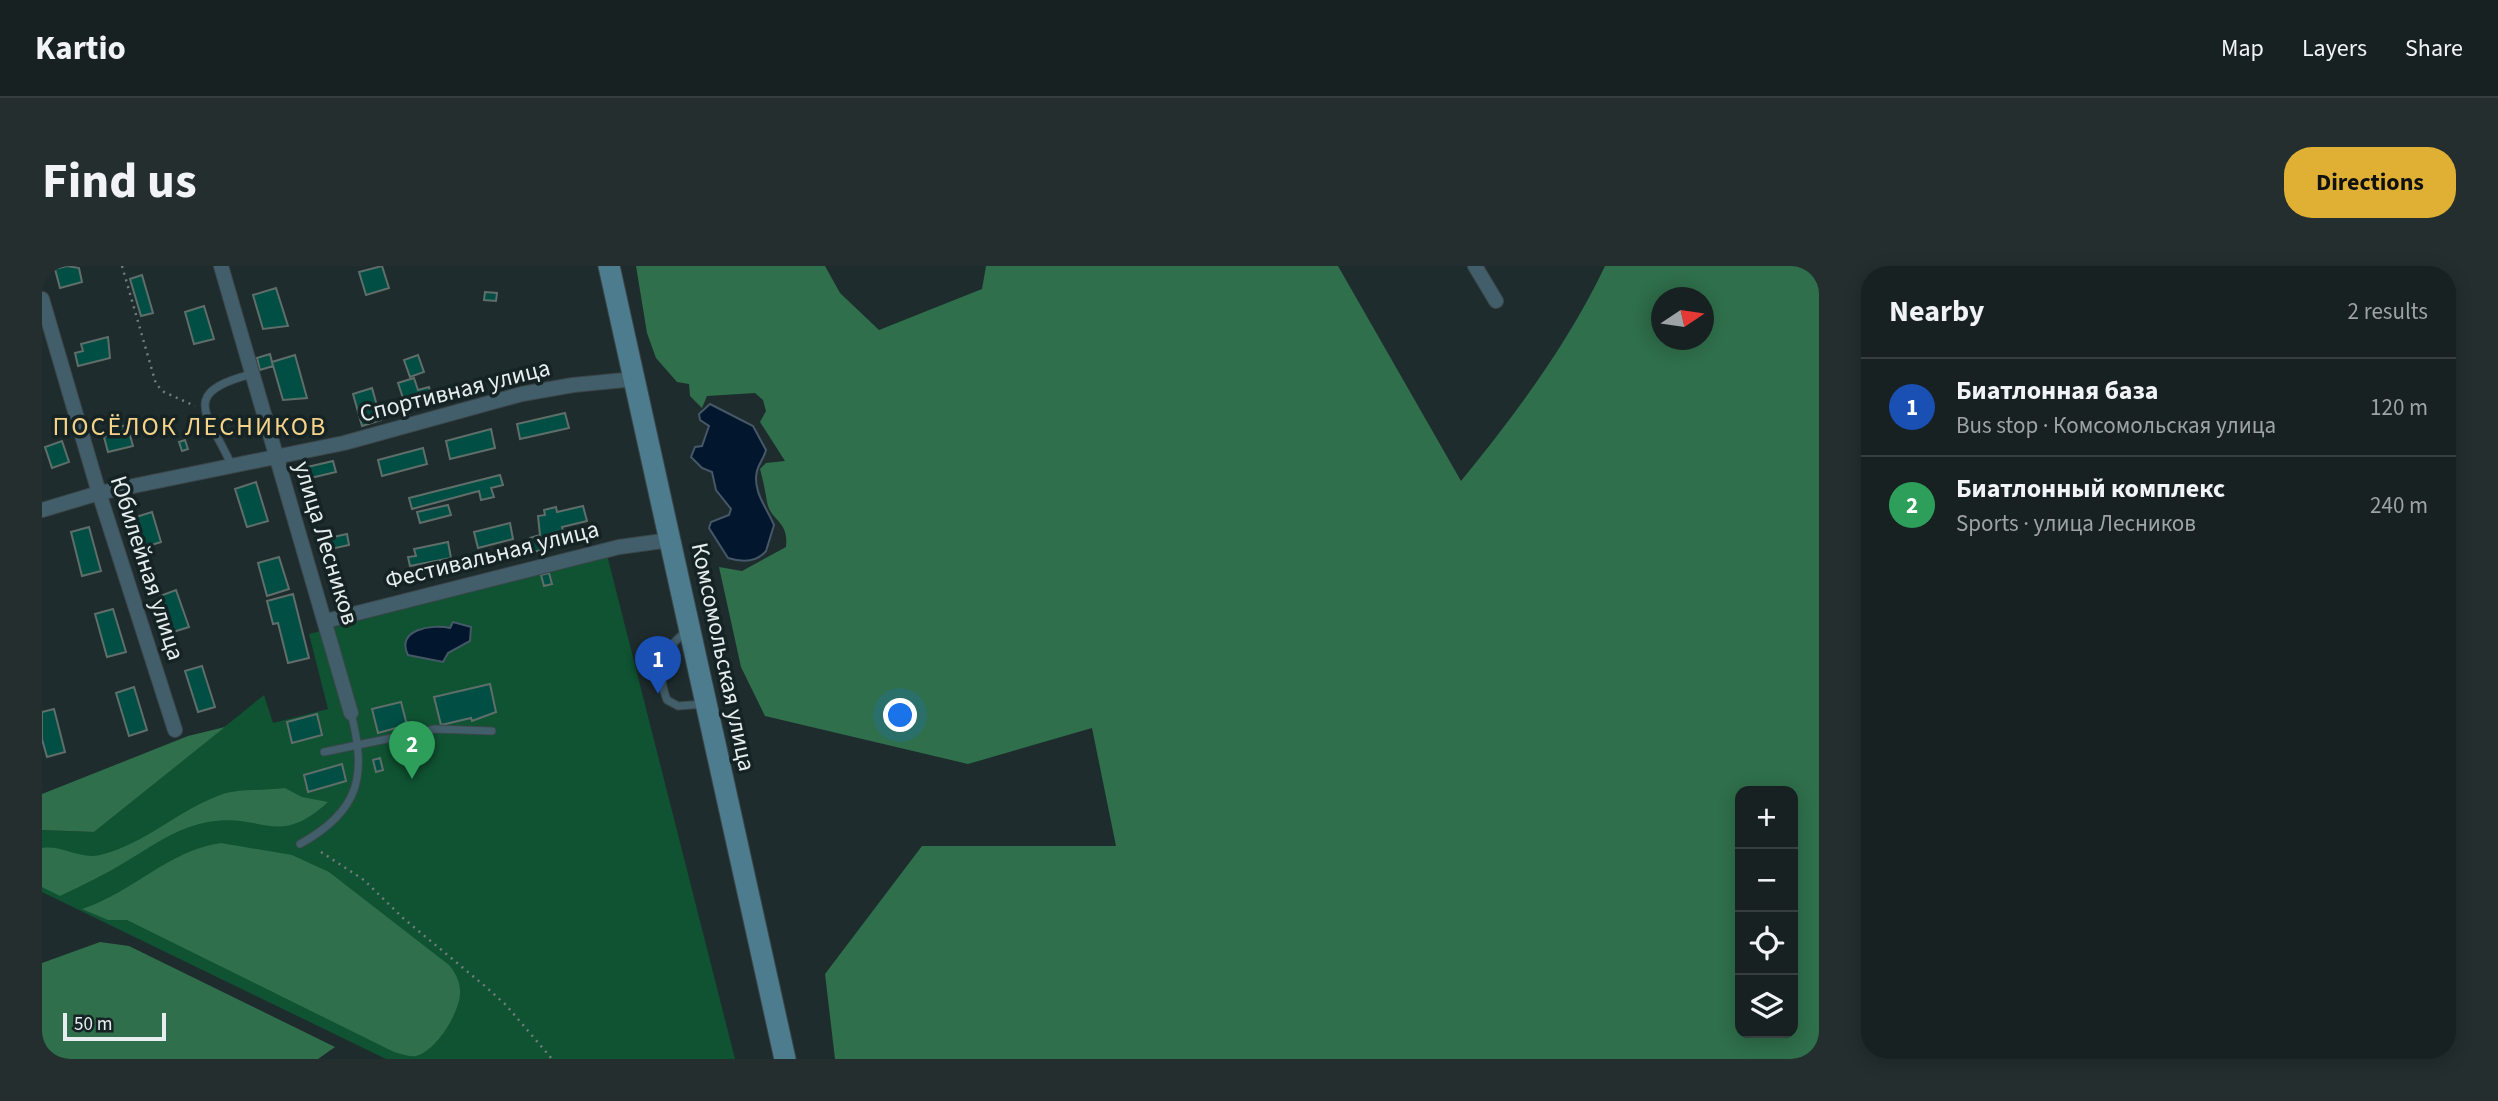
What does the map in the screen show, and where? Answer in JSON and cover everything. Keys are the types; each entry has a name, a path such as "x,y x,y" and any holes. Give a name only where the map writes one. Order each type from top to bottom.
{"main road":[{"name":"Комсомольская улица","path":"610,266 785,1059"}],"street":[{"name":"улица Лесников","path":"221,266 351,713"},
{"path":"1475,266 1496,301"},
{"name":"Юбилейная улица","path":"42,299 99,493 175,730"},
{"name":"Спортивная улица","path":"42,510 99,493 344,443 522,394 573,385 635,379"},
{"name":"Фестивальная улица","path":"326,621 619,547 670,540"}],"lane":[{"path":"231,464 204,410 209,394 218,385 252,374"},
{"path":"690,630 666,653 660,674 664,693 667,700 678,706 706,703"},
{"path":"300,844 333,822 353,797 359,781 359,745 351,713"},
{"path":"324,752 435,729 492,732"}],"path":[{"path":"122,266 156,384 164,392 204,410"},
{"path":"321,852 364,880 403,918 506,1004 552,1059"}],"green space":[{"path":"636,266 825,266 840,293 879,330 982,289 986,266 1338,266 1461,481 1539,378 1574,323 1605,266 1819,266 1819,1059 835,1059 825,974 922,846 1116,846 1092,728 968,764 765,716 741,667 719,567 742,571 786,547 785,531 769,509 760,469 766,463 785,461 760,422 766,411 763,400 755,393 707,396 702,408 690,396 689,384 677,382 656,358 647,333"},
{"path":"607,555 735,1059 386,1059 42,892 42,830 94,832 264,695 273,723 328,709 309,634"},
{"path":"225,727 94,832 42,830 42,794 188,736"},
{"path":"285,788 302,797 328,802 295,824 269,826 227,820 196,825 166,838 60,896 42,887 42,848 85,856 100,855 132,843 220,795 244,790"},
{"path":"221,843 292,855 329,872 449,965 458,979 460,995 455,1012 438,1040 424,1053 416,1056 394,1052 127,920 108,920 82,909 118,893 184,854"},
{"path":"100,942 129,946 335,1047 318,1059 42,1059 42,963"}],"water":[{"path":"710,404 753,426 766,450 756,478 761,499 774,525 766,551 753,560 728,558 709,528 711,522 729,515 731,509 716,490 712,472 702,468 691,457 695,447 702,446 709,426 700,420 699,414"},
{"path":"453,622 471,627 470,641 448,653 443,662 408,655 405,646 411,634 426,628 450,628"}],"building":[{"path":"67,266 79,268 82,282 60,288 55,269"},
{"path":"382,266 389,288 366,295 359,272"},
{"path":"142,275 153,313 141,316 130,279"},
{"path":"276,288 288,326 263,329 253,295"},
{"path":"485,292 497,293 496,301 484,300"},
{"path":"204,306 214,339 194,344 185,312"},
{"path":"108,337 110,358 78,366 75,353 83,351 81,344"},
{"path":"270,354 273,366 260,370 257,358"},
{"path":"295,355 307,398 283,400 272,362"},
{"path":"418,355 424,372 410,377 404,360"},
{"path":"414,378 418,390 429,387 432,398 421,401 420,397 404,401 398,383"},
{"path":"372,388 381,420 362,426 353,394"},
{"path":"565,413 569,428 520,439 517,424"},
{"path":"127,425 133,446 108,452 104,437 109,435 107,430"},
{"path":"491,429 495,448 450,459 446,441"},
{"path":"185,440 188,449 182,451 179,442"},
{"path":"62,441 69,462 52,468 45,447"},
{"path":"423,448 427,464 382,476 378,460"},
{"path":"333,461 336,472 306,479 303,468"},
{"path":"500,475 503,485 491,488 494,497 481,500 479,491 412,509 409,498"},
{"path":"256,482 268,521 247,527 235,489"},
{"path":"448,505 451,515 420,523 417,512"},
{"path":"583,506 587,521 562,527 566,544 533,552 530,538 540,535 538,516 545,515 544,510 556,507 557,512"},
{"path":"152,512 161,542 145,547 136,517"},
{"path":"510,523 513,539 478,548 474,532"},
{"path":"89,527 101,571 82,576 71,532"},
{"path":"347,534 349,545 326,550 324,539"},
{"path":"448,542 451,558 410,566 408,557 416,556 414,549"},
{"path":"279,557 289,589 267,596 258,563"},
{"path":"549,573 552,584 544,586 541,575"},
{"path":"176,590 189,627 173,632 160,596"},
{"path":"293,594 309,658 288,663 278,623 273,624 267,601"},
{"path":"113,609 126,652 107,657 95,614"},
{"path":"202,666 215,707 198,712 185,671"},
{"path":"490,684 496,712 472,721 471,718 441,725 434,697"},
{"path":"134,687 147,730 129,736 116,693"},
{"path":"401,702 407,725 378,733 372,709"},
{"path":"54,709 65,752 47,757 42,739 42,712"},
{"path":"317,714 322,735 292,743 287,722"},
{"path":"380,758 383,770 376,772 373,760"},
{"path":"342,764 346,781 308,792 304,775"}],"place":[{"name":"Биатлонная база","path":"658,694"},
{"name":"Биатлонный комплекс","path":"412,779"}],"district":[{"name":"ПОСЁЛОК ЛЕСНИКОВ","path":"190,426"}]}
